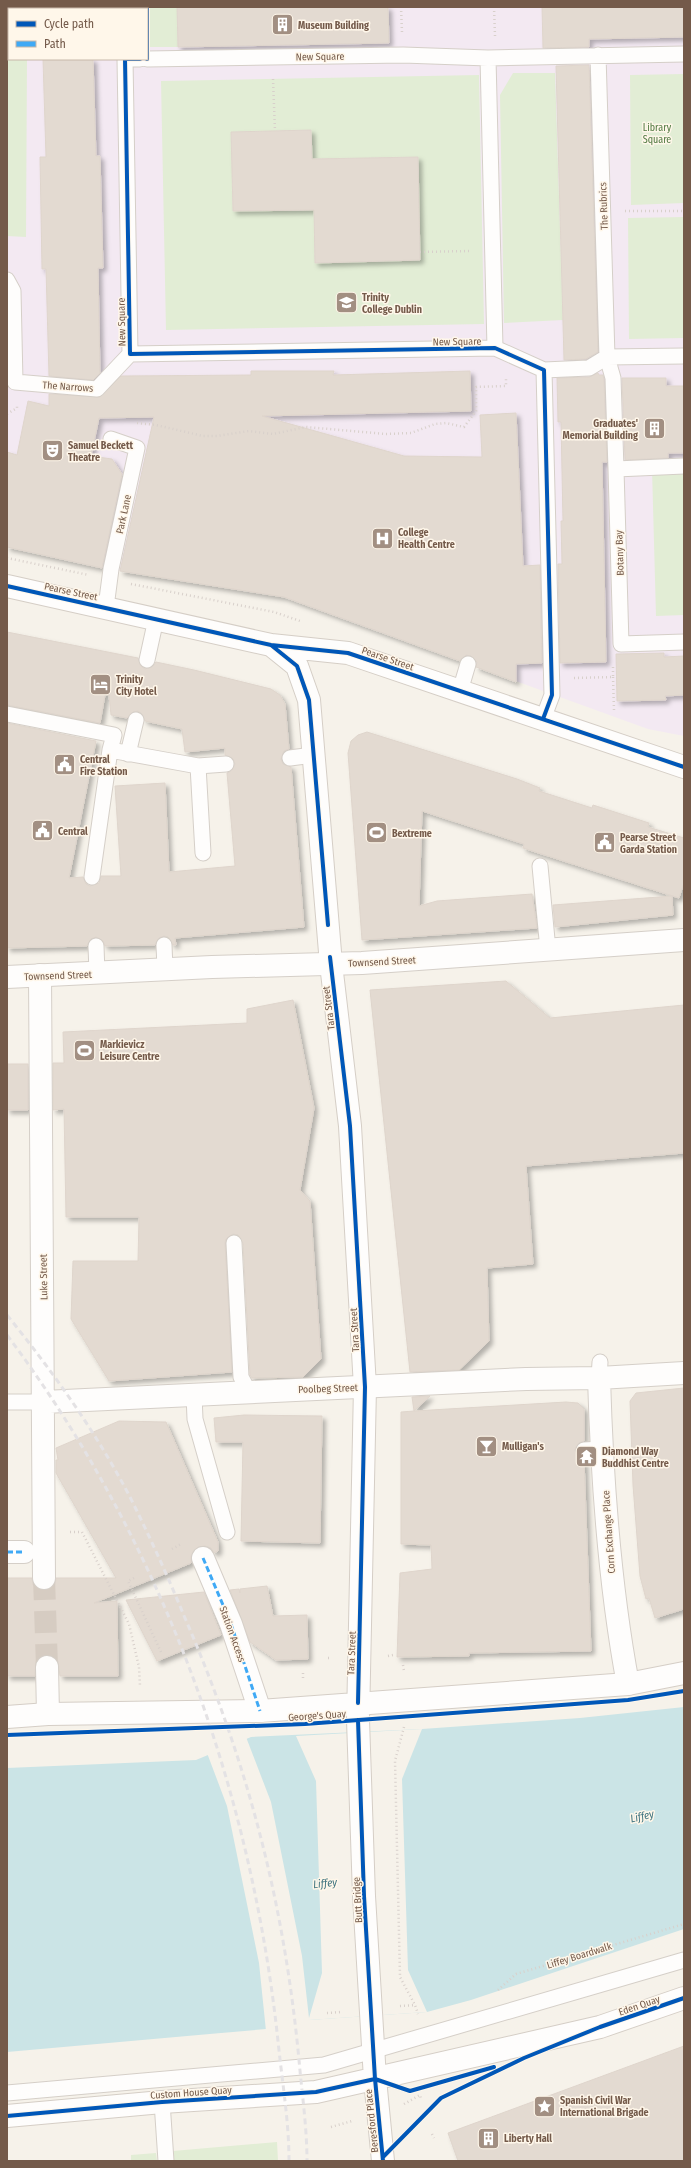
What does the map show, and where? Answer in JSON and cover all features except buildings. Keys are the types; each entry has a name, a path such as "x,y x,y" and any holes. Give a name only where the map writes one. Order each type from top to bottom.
{"main road":[{"name":"Pearse Street","path":"7,586 271,645 348,653 684,766"},
{"name":"Tara Street","path":"271,645 297,666 309,700 331,964 350,1126 365,1387 358,1714"},
{"name":"Townsend Street","path":"7,976 40,976 165,969 331,964 684,940"},
{"name":"Luke Street","path":"40,976 44,1578"},
{"name":"Poolbeg Street","path":"44,1402 526,1379 599,1370 684,1373"},
{"name":"Corn Exchange Place","path":"599,1370 593,1449 617,1624 628,1684"},
{"name":"Station Access","path":"203,1558 231,1624 260,1711"},
{"path":"47,1667 48,1714"},
{"name":"George's Quay","path":"7,1717 48,1714 260,1711 358,1714 628,1684 684,1673"},
{"name":"Butt Bridge","path":"358,1714 364,1896 375,2079"},
{"name":"Eden Quay","path":"375,2079 600,2027 684,1998"},
{"name":"Custom House Quay","path":"7,2116 162,2102 316,2092 375,2079"},
{"name":"Beresford Place","path":"375,2079 383,2161"}],"lane":[{"path":"488,58 684,54"},
{"name":"New Square","path":"125,60 130,354 500,350 492,251 488,58 403,55 148,59"},
{"name":"The Rubrics","path":"598,55 607,357 613,378 616,469"},
{"name":"The Narrows","path":"7,280 13,291 15,382 97,389 130,354"},
{"path":"500,350 544,370 590,368 607,357 684,356"},
{"path":"543,719 552,695 544,370"},
{"name":"Park Lane","path":"106,607 111,569 137,448 111,439"},
{"path":"616,469 684,466"},
{"name":"Botany Bay","path":"616,469 622,644"},
{"path":"147,660 156,619"},
{"path":"622,644 684,642"},
{"path":"460,691 468,664"},
{"path":"7,714 114,735 110,750 92,877"},
{"path":"128,754 136,720"},
{"path":"110,750 198,766 226,764"},
{"path":"290,758 313,755"},
{"path":"198,766 203,853"},
{"path":"540,866 548,950"},
{"path":"164,945 165,969"},
{"path":"96,946 97,973"},
{"path":"234,1243 241,1377 249,1392"},
{"path":"194,1394 195,1419 227,1532"},
{"path":"7,1402 44,1402"},
{"path":"374,2052 417,2037 606,1984 684,1960"},
{"name":"Custom House Quay","path":"7,2093 324,2065 374,2052"},
{"path":"162,2102 166,2156"}],"path":[{"path":"494,7 495,42"},
{"path":"272,57 275,131"},
{"path":"603,212 684,211"},
{"path":"420,252 492,251"},
{"path":"133,422 210,436 249,431 273,434 306,426 386,434 411,433 434,424 446,423 464,427 476,411 476,387 506,386 500,350"},
{"path":"614,710 612,655 622,644"},
{"path":"551,678 613,677"},
{"path":"44,1533 82,1532 129,1624 139,1667 142,1713"},
{"path":"134,1578 128,1581 161,1652"},
{"path":"388,1656 393,1656"},
{"path":"403,1666 404,1671"},
{"path":"303,1673 303,1678"},
{"path":"403,1728 395,1761 400,1977 416,2004 419,2019"},
{"path":"400,2006 416,2004"},
{"path":"327,2013 341,2012"},
{"path":"404,2104 420,2095 421,2099"},
{"path":"331,2127 352,2121"},
{"path":"432,2134 434,2138"}],"shaded area":[{"name":"Trinity College Dublin","path":"7,7 684,7 684,736 648,729 284,597 98,567 7,547"}],"green space":[{"path":"7,7 27,7 8,8 8,60 27,60 26,237 7,236"},
{"path":"177,7 178,47 148,47 148,8 42,8"},
{"path":"513,73 555,73 563,320 504,323 500,95"},
{"name":"Library Square","path":"684,74 684,203 631,205 630,75"},
{"path":"479,75 484,324 166,330 161,81","holes":["311,130 312,159 418,157 420,260 315,263 314,210 233,211 231,132"]},
{"path":"684,217 684,338 629,339 628,218"},
{"path":"684,468 684,615 656,616 652,469"},
{"path":"277,2142 278,2161 174,2161 173,2151"},
{"path":"156,2153 157,2161 131,2161 131,2155"}],"water":[{"name":"Liffey","path":"684,1707 684,1929 471,2000 427,2012 309,2020 266,2029 7,2052 7,1768 196,1760 251,1737 422,1729 580,1718"}],"pier":[{"path":"422,1729 402,1779 408,1970 427,2012 309,2020 309,2022 266,2031 259,1963 227,1806 207,1753 246,1737 271,1802 302,1956 309,2018 322,1973 316,1781 296,1736"}],"tunnel":[{"path":"44,1578 47,1667"}],"railway":[{"path":"7,1315 41,1358 73,1403 103,1449 130,1497 179,1603 227,1726 245,1780 260,1834 284,1945 299,2060 307,2161"},
{"path":"7,1335 62,1414 111,1496 153,1582 190,1670 221,1760 246,1853 265,1946 285,2101 289,2161"}],"marked path":[{"path":"7,1552 24,1552"},
{"path":"203,1558 231,1624 260,1711"}],"cycle path":[{"path":"125,60 130,354 495,348 544,370 552,695 543,719"},
{"path":"7,586 271,645 348,653 684,767"},
{"path":"271,645 297,666 309,700 328,925"},
{"path":"330,957 350,1126 365,1387 358,1703"},
{"path":"7,1735 305,1724 628,1700 684,1691"},
{"path":"358,1720 364,1896 375,2079 383,2161"},
{"path":"383,2157 441,2098 524,2058 600,2027 684,1998"},
{"path":"375,2079 410,2091 494,2067"},
{"path":"7,2116 162,2102 316,2092 375,2079"}],"place":[{"name":"Museum Building","path":"283,25"},
{"name":"Trinity College Dublin","path":"346,303"},
{"name":"Graduates' Memorial Building","path":"654,429"},
{"name":"Samuel Beckett Theatre","path":"53,451"},
{"name":"College Health Centre","path":"382,538"},
{"name":"Trinity City Hotel","path":"100,685"},
{"name":"Central Fire Station","path":"65,765"},
{"name":"Central","path":"43,831"},
{"name":"Bextreme","path":"377,833"},
{"name":"Pearse Street Garda Station","path":"604,843"},
{"name":"Markievicz Leisure Centre","path":"85,1050"},
{"name":"Mulligan's","path":"487,1446"},
{"name":"Diamond Way Buddhist Centre","path":"586,1457"},
{"name":"Spanish Civil War International Brigade","path":"545,2106"},
{"name":"Liberty Hall","path":"488,2138"}]}
